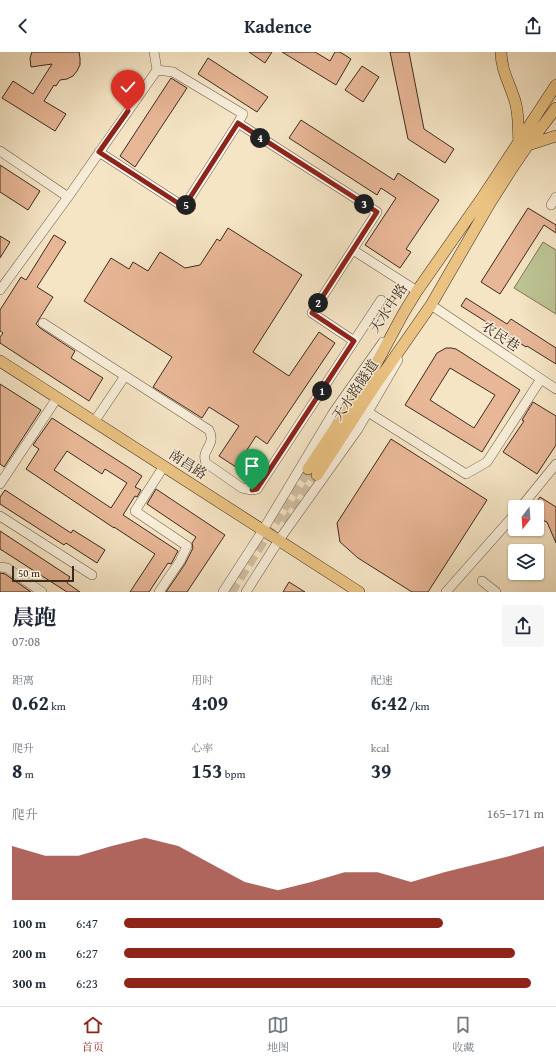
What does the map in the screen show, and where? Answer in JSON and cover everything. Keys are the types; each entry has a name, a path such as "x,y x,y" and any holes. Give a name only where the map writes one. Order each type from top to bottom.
{"main road":[{"path":"501,52 504,73 517,108 523,144 556,136"},
{"name":"天水中路","path":"420,323 490,203 556,85"},
{"name":"天水中路","path":"403,314 417,291 482,198 523,144 556,108"},
{"name":"天水路隧道","path":"403,314 368,379 312,472 420,323"},
{"name":"南昌路","path":"0,361 359,592"}],"street":[{"path":"0,290 68,197 157,70 154,52"},
{"path":"99,152 184,207 243,114 173,72 157,70"},
{"path":"238,123 377,212 312,313 354,341"},
{"path":"0,151 68,197"},
{"path":"352,250 417,291"},
{"path":"43,324 209,430 212,438 210,446 205,454 206,463 242,488 252,490 257,489 381,300"},
{"name":"农民巷","path":"431,305 556,389"},
{"name":"天水中路","path":"223,592 263,530 334,413 403,314"},
{"name":"天水中路","path":"246,592 279,540 358,429 420,323"},
{"path":"94,422 125,376"},
{"path":"368,412 466,474 487,462 541,379"},
{"path":"0,484 57,398"},
{"path":"527,500 556,464"},
{"path":"159,592 180,561 187,546 135,511 164,466"},
{"path":"0,516 92,576"},
{"path":"446,592 508,522"},
{"path":"0,567 7,568 42,592"},
{"path":"482,581 496,592"}],"green space":[{"path":"543,242 556,250 556,314 514,288"}],"building":[{"path":"32,52 79,52 80,65 77,71 73,76 60,80 56,86 54,85 44,101 66,114 55,131 2,98 13,81 33,94 52,64 31,67 30,58"},
{"path":"249,52 272,52 265,63"},
{"path":"282,52 315,52 330,61 335,52 340,52 351,59 336,85"},
{"path":"390,52 409,52 424,129 454,149 445,163 408,139"},
{"path":"208,58 268,97 257,112 198,74"},
{"path":"362,66 379,77 363,102 345,90"},
{"path":"171,78 187,88 135,167 120,156"},
{"path":"301,120 394,180 398,173 439,200 406,249 411,252 400,268 365,245 396,198 381,188 377,195 289,138"},
{"path":"0,165 40,191 28,210 0,192"},
{"path":"528,208 556,225 556,233 544,225 500,294 481,282"},
{"path":"228,228 302,275 253,352 289,376 319,332 335,343 267,444 256,436 236,467 219,456 239,426 209,407 202,418 153,387 172,357 84,301 111,258 129,269 133,262 148,271 160,252 185,268 200,265 217,239 220,241"},
{"path":"54,235 66,242 37,287 53,297 36,324 75,351 71,358 103,378 89,401 0,343 0,337 3,333 0,331 0,310 21,277 26,280"},
{"path":"0,236 10,242 0,258"},
{"path":"466,298 507,324 511,319 556,348 556,364 461,306"},
{"path":"446,348 456,349 520,390 482,452 405,405 437,353","holes":["450,368 495,395 474,428 430,400"]},
{"path":"0,384 41,410 4,467 0,464"},
{"path":"533,402 556,416 556,445 537,474 503,452 524,421 522,420"},
{"path":"52,418 142,476 135,487 141,490 137,497 135,496 123,515 178,551 171,564 168,563 149,592 130,592 155,554 26,469 39,449 33,445","holes":["67,451 102,474 105,469 127,483 111,508 54,470"]},
{"path":"391,439 487,500 428,592 412,592 358,558 340,542 337,523"},
{"path":"156,489 225,535 187,592 166,592 185,564 193,548 192,543 196,537 147,504"},
{"path":"5,490 71,533 73,530 105,550 97,563 66,543 64,545 0,504 0,497"},
{"path":"540,497 556,507 556,543 547,522 544,521 544,500 538,500"},
{"path":"0,531 70,577 67,583 80,592 67,592 0,549"},
{"path":"0,573 5,574 31,592 0,592"},
{"path":"289,582 305,592 283,592"}],"tunnel":[{"path":"230,592 308,469"},
{"path":"286,524 317,475"}],"route":[{"path":"128,111 99,152 184,207 238,123 377,212 312,313 354,341 257,489 252,490"}]}
